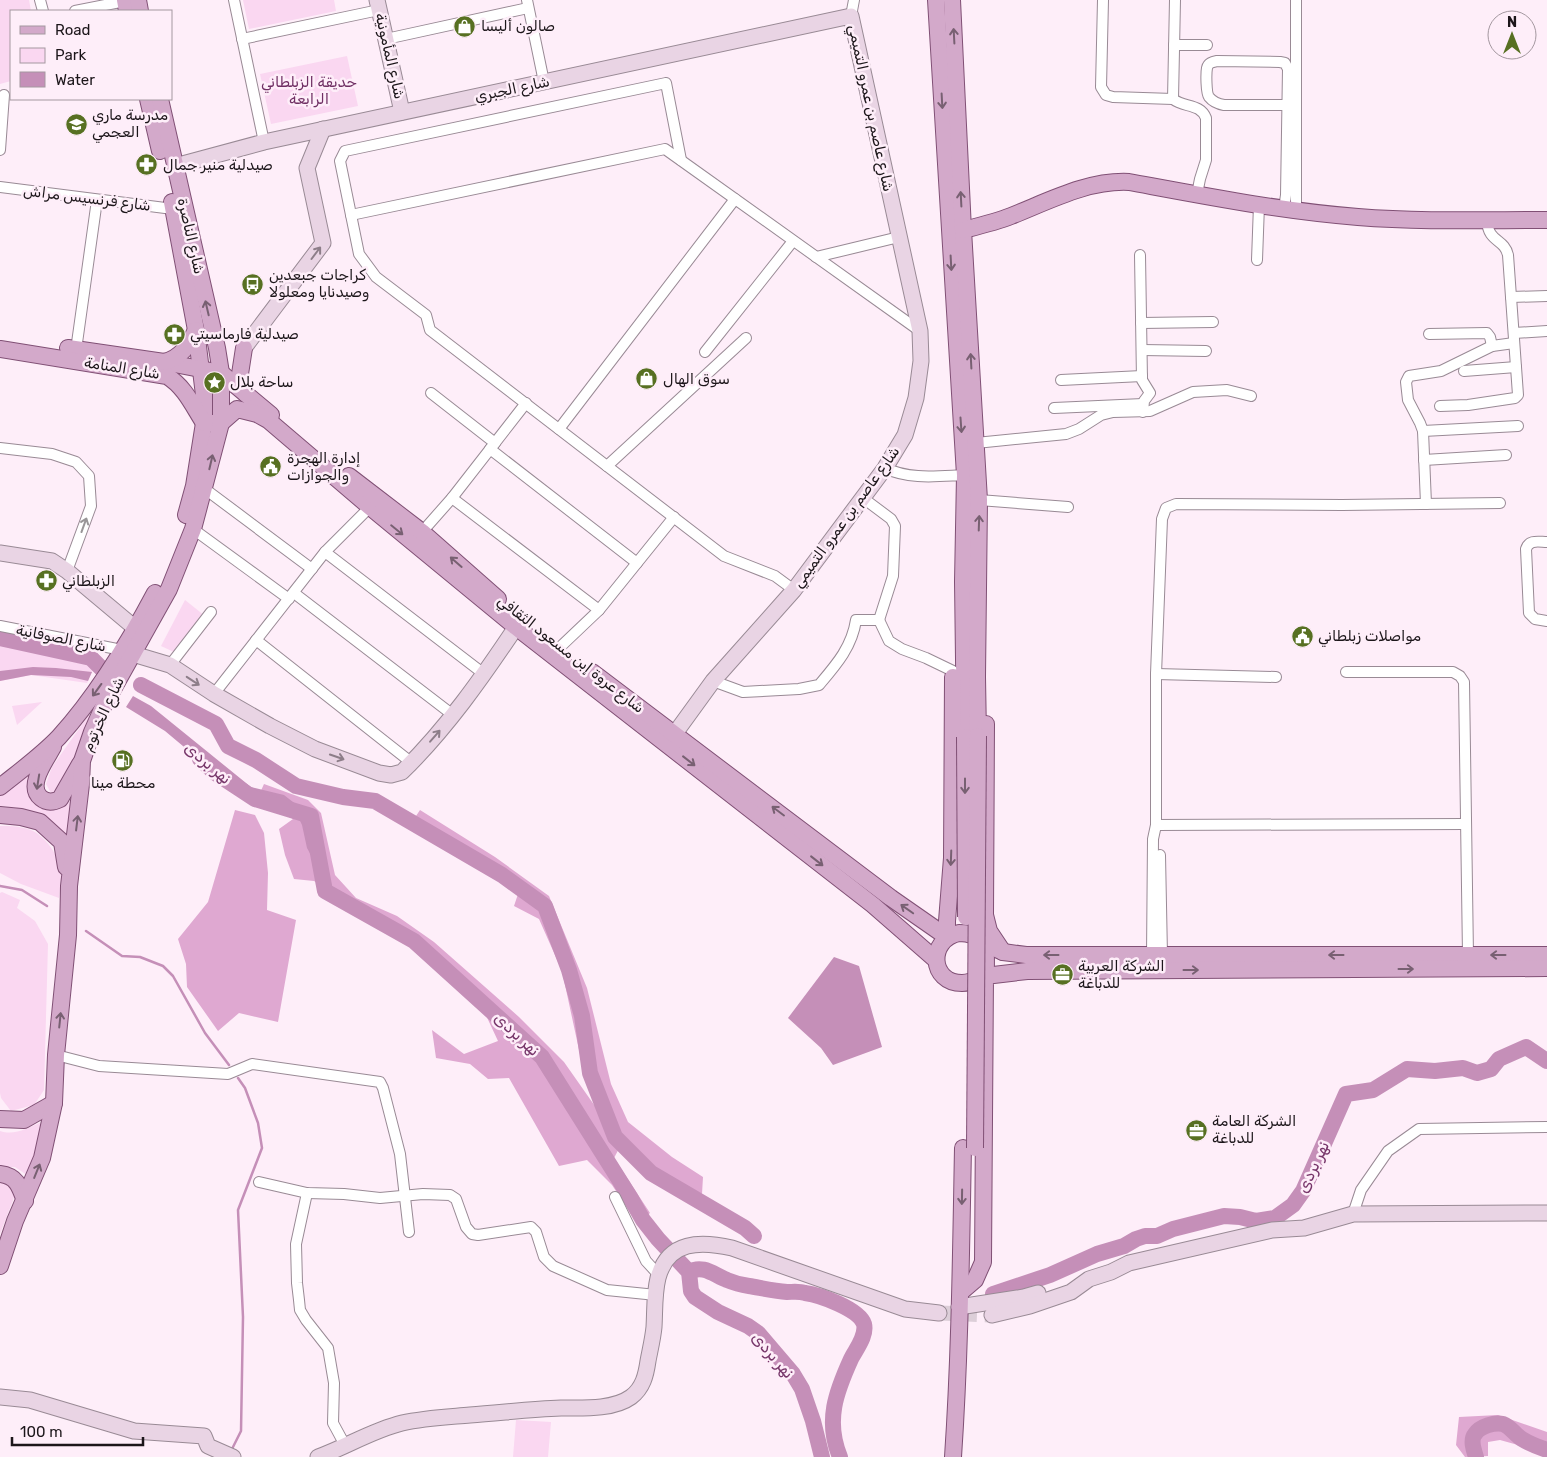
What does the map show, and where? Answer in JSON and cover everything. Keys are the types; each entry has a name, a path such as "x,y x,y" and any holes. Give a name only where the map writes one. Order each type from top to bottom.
{"main road":[{"path":"936,0 964,475 963,582 972,737 969,1148 975,1256 971,1275 960,1299 953,1457"},
{"path":"952,0 979,500 977,677 972,737"},
{"name":"شارع الناصرة","path":"128,652 135,628 167,568 183,525 194,486 204,423 204,395 196,330 174,209 148,100"},
{"name":"شارع الناصرة","path":"160,100 217,348 221,373"},
{"path":"963,230 1011,217 1051,200 1114,181 1290,210 1387,219 1547,220"},
{"path":"168,367 183,352 196,330"},
{"name":"شارع المنامة","path":"0,337 168,367 204,423"},
{"path":"221,373 244,348"},
{"path":"244,348 240,374 247,396"},
{"name":"شارع المنامة","path":"0,349 168,367 201,368"},
{"name":"شارع عروة إبن مسعود الثقافي","path":"201,368 221,373 247,396 422,532 523,620 873,905 936,960"},
{"name":"شارع الخرتوم","path":"0,1266 15,1221 42,1158 54,1103 56,1055 68,935 69,886 82,761 92,732 128,652 169,589 193,530 221,423 221,373"},
{"name":"شارع عروة إبن مسعود الثقافي","path":"221,423 237,409 257,414 268,420 516,627 947,937"},
{"path":"204,423 221,423"},
{"path":"978,554 986,638 985,915 993,939 1003,952"},
{"path":"947,937 952,858 954,671 963,582"},
{"path":"0,787 57,739 128,652"},
{"path":"57,739 36,780 36,789 40,797 47,801 60,799 82,761"},
{"path":"0,815 21,817 40,822 62,842 69,886"},
{"path":"925,921 939,915 948,903"},
{"path":"1547,955 1026,955 1003,952 981,942 977,938 965,933 959,933 947,937 939,947 936,960 944,977 955,982 967,983 985,976 1027,971 1547,968"},
{"path":"960,1299 975,1280 984,1262 985,976 987,955 981,942"},
{"path":"0,1119 17,1120 30,1118 54,1103"},
{"path":"0,1174 9,1176 16,1181 25,1201"}],"street":[{"path":"234,0 264,142"},
{"path":"851,16 854,0"},
{"path":"1103,0 1101,87 1106,95 1113,97 1173,98 1177,102 1198,108 1204,112 1206,118 1206,160 1197,194"},
{"path":"1173,98 1175,0"},
{"path":"1290,210 1296,0"},
{"path":"82,10 129,3"},
{"path":"386,39 527,4 544,82"},
{"path":"242,39 378,5"},
{"name":"شارع المأمونية","path":"378,5 402,112"},
{"name":"شارع الجبري","path":"175,166 264,142 851,16"},
{"name":"شارع عاصم بن عمرو التميمي","path":"671,739 713,681 794,590 886,468 905,435 916,398 921,361 920,331 851,16"},
{"path":"1174,45 1208,45"},
{"path":"1286,105 1217,104 1207,93 1207,68 1210,63 1217,61 1280,62 1285,64 1288,69 1286,195 1290,210"},
{"path":"681,160 666,83 345,151 340,161 359,254 376,277 426,315 430,330 724,556 775,576 794,590"},
{"path":"0,150 5,95"},
{"path":"244,348 323,243 307,168 323,129"},
{"path":"351,215 666,149 920,331"},
{"name":"شارع فرنسيس مراش","path":"0,187 174,209"},
{"path":"559,429 735,199"},
{"path":"76,350 97,200"},
{"path":"1257,260 1259,205"},
{"path":"1440,406 1468,405 1491,400 1515,398 1518,393 1507,251 1492,236 1487,220"},
{"path":"816,257 899,237"},
{"path":"705,352 792,241"},
{"path":"1140,255 1142,376 1143,384 1149,388 1150,392 1143,408"},
{"path":"1511,297 1547,296"},
{"path":"1141,323 1214,322"},
{"path":"1426,504 1423,430 1408,400 1407,378 1412,375 1447,369 1492,346 1514,338 1547,331"},
{"path":"1428,334 1485,333 1490,337 1492,346"},
{"path":"607,466 746,338"},
{"path":"1142,350 1206,351"},
{"path":"1464,371 1516,367"},
{"path":"1061,380 1142,376"},
{"path":"1054,408 1155,409 1184,395 1202,391 1227,390 1251,396"},
{"path":"431,393 492,446 637,563"},
{"path":"422,532 452,498 526,403"},
{"path":"976,443 1066,434 1107,413 1143,408"},
{"path":"1423,430 1518,426"},
{"path":"0,448 52,454 76,462 89,476 91,506 67,571"},
{"path":"1424,460 1506,455"},
{"path":"886,468 895,473 917,476 964,475"},
{"path":"205,489 312,569"},
{"path":"452,498 599,610"},
{"path":"863,498 892,519 895,526 893,576 879,620 889,641 902,649 954,671"},
{"path":"979,500 1068,507"},
{"path":"1157,955 1160,839 1156,825 1156,674 1162,513 1166,508 1176,504 1500,503"},
{"path":"214,694 326,552 370,507"},
{"path":"559,648 599,610 674,517"},
{"path":"193,530 291,596 453,715"},
{"path":"1547,542 1532,542 1528,544 1526,549 1528,614 1534,619 1547,621"},
{"path":"326,552 484,674"},
{"path":"0,553 52,562 67,571 135,628"},
{"path":"170,665 211,612"},
{"path":"713,681 743,692 799,689 819,685 854,635 856,620 879,620"},
{"name":"شارع الصوفانية","path":"0,626 128,652"},
{"path":"128,652 170,665 214,694 315,749 379,773 397,774 412,763 453,715 516,627"},
{"path":"256,640 412,763"},
{"path":"1346,672 1449,672 1460,676 1464,686 1468,955"},
{"path":"1156,674 1276,677"},
{"path":"1156,825 1465,824"},
{"path":"56,1055 99,1066 228,1074 252,1064 380,1082 384,1088 400,1154 409,1232"},
{"path":"1353,1214 1361,1190 1388,1151 1419,1129 1547,1127"},
{"path":"259,1182 307,1194 344,1194 380,1198 432,1194 450,1195 456,1199 466,1228 472,1234 478,1235 531,1227 536,1232 544,1257 554,1266 607,1290 656,1295"},
{"path":"307,1194 296,1244 300,1310 328,1348 334,1383 333,1423 346,1446"},
{"path":"615,1197 646,1261 660,1274"},
{"path":"992,1315 1030,1306 1071,1292 1089,1279 1129,1263 1253,1236 1272,1230 1304,1228 1353,1214 1547,1213"},
{"path":"960,1299 1024,1297 1066,1285 1124,1258 1142,1253 1196,1240 1253,1236"},
{"path":"318,1457 386,1428 422,1419 516,1410 609,1406 623,1402 641,1387 645,1377 654,1330 656,1295 660,1274 675,1252 690,1245 724,1246 905,1309 939,1312"},
{"path":"0,1397 30,1400 134,1431 204,1436 208,1446 233,1457"}],"green space":[{"path":"0,0 29,0 31,10 10,10 10,81 0,84"},
{"path":"243,0 334,0 336,11 249,29"},
{"name":"حديقة الزبلطاني الرابعة","path":"347,56 358,106 271,124 260,74"},
{"path":"185,600 205,616 176,653 161,646"},
{"path":"0,641 97,661 87,683 31,675 0,681"},
{"path":"42,702 17,725 12,706"},
{"path":"88,716 90,716 65,784 58,792 51,793 46,784 52,767"},
{"path":"32,773 47,808 61,808 73,798 68,847 43,817 26,809 0,806 0,796"},
{"path":"0,826 31,830 40,835 49,845 56,856 60,868 59,898 21,884 0,873"},
{"path":"2,892 20,900 17,908 35,921 48,944 44,1090 34,1105 11,1111 1,1098 0,1093 0,893"},
{"path":"42,1122 33,1179 15,1167 0,1167 0,1131 16,1132"},
{"path":"0,1181 10,1184 17,1190 0,1234"},
{"path":"516,1420 551,1422 548,1457 513,1457"}],"shaded area":[{"path":"264,784 308,800 321,813 335,875 356,898 397,916 434,942 519,1017 564,1062 597,1109 584,1073 562,971 539,919 514,906 518,894 496,877 408,828 420,810 495,857 549,896 587,988 611,1084 628,1122 672,1157 703,1177 702,1194 660,1172 623,1141 614,1158 650,1213 637,1223 612,1185 587,1160 559,1166 509,1078 488,1079 470,1064 436,1058 432,1030 464,1054 498,1041 484,1011 457,989 419,951 381,930 335,893 314,881 294,879 285,855 279,829 293,819 259,795"},
{"path":"235,810 255,815 264,833 268,873 267,910 296,920 278,1022 239,1013 218,1031 187,987 186,964 178,939 208,902"},
{"path":"1498,1415 1547,1432 1547,1453 1500,1440 1488,1442 1488,1456 1465,1457 1456,1445 1459,1417"}],"water":[{"path":"0,633 77,651 91,658 0,638"},
{"path":"33,667 92,672 88,681 71,677 31,675 0,681 0,671"},
{"path":"133,696 151,706 251,787 284,795 311,816 323,877 307,848 302,825 296,812 255,799 214,772 165,731 126,707"},
{"path":"834,957 859,966 882,1047 833,1065 821,1048 788,1018"}],"waterway":[{"name":"نهر بردى","path":"0,638 91,658 103,670"},
{"name":"نهر بردى","path":"141,685 216,724 228,746 256,760 296,786 343,797 375,801 502,875 545,906 569,970 582,1016 590,1073 615,1137 651,1173 745,1228 754,1236"},
{"name":"نهر بردى","path":"200,759 214,772 255,799 311,816 325,891 414,941 542,1057 643,1220 689,1272 691,1291 695,1297 718,1312 748,1326 758,1333 793,1374 802,1389 813,1421 822,1457"},
{"path":"0,886 22,890 47,906"},
{"path":"86,931 122,956 140,957 163,966 173,976 205,1033 229,1065"},
{"name":"نهر بردى","path":"993,1294 1050,1275 1097,1254 1124,1246 1145,1236 1157,1236 1173,1229 1224,1216 1256,1221 1275,1218 1293,1205 1303,1191 1346,1094 1373,1090 1407,1069 1435,1071 1463,1068 1477,1073 1491,1069 1499,1059 1526,1047 1547,1061"},
{"path":"232,1449 241,1431 243,1317 238,1210 262,1148 258,1123 245,1088 238,1078"},
{"path":"689,1272 699,1269 741,1284 777,1291 812,1294 847,1308 861,1318 864,1324 864,1333 841,1383 834,1407 833,1431 840,1457"},
{"name":"نهر بردى","path":"1476,1457 1473,1439 1477,1431 1488,1425 1496,1424 1506,1425 1522,1439 1547,1450"}],"tunnel":[{"path":"939,1313 992,1315"}],"place":[{"name":"صالون أليسا","path":"465,26"},
{"name":"مدرسة ماري العجمي","path":"76,124"},
{"name":"صيدلية منير جمال","path":"147,165"},
{"name":"كراجات جبعدين وصيدنايا ومعلولا","path":"253,284"},
{"name":"صيدلية فارماسيتي","path":"174,334"},
{"name":"سوق الهال","path":"647,379"},
{"name":"ساحة بلال","path":"214,382"},
{"name":"إدارة الهجرة والجوازات","path":"271,467"},
{"name":"الزبلطاني","path":"46,581"},
{"name":"مواصلات زبلطاني","path":"1302,636"},
{"name":"محطة مينا","path":"123,760"},
{"name":"الشركة العربية للدباغة","path":"1062,975"},
{"name":"الشركة العامة للدباغة","path":"1196,1130"}]}
